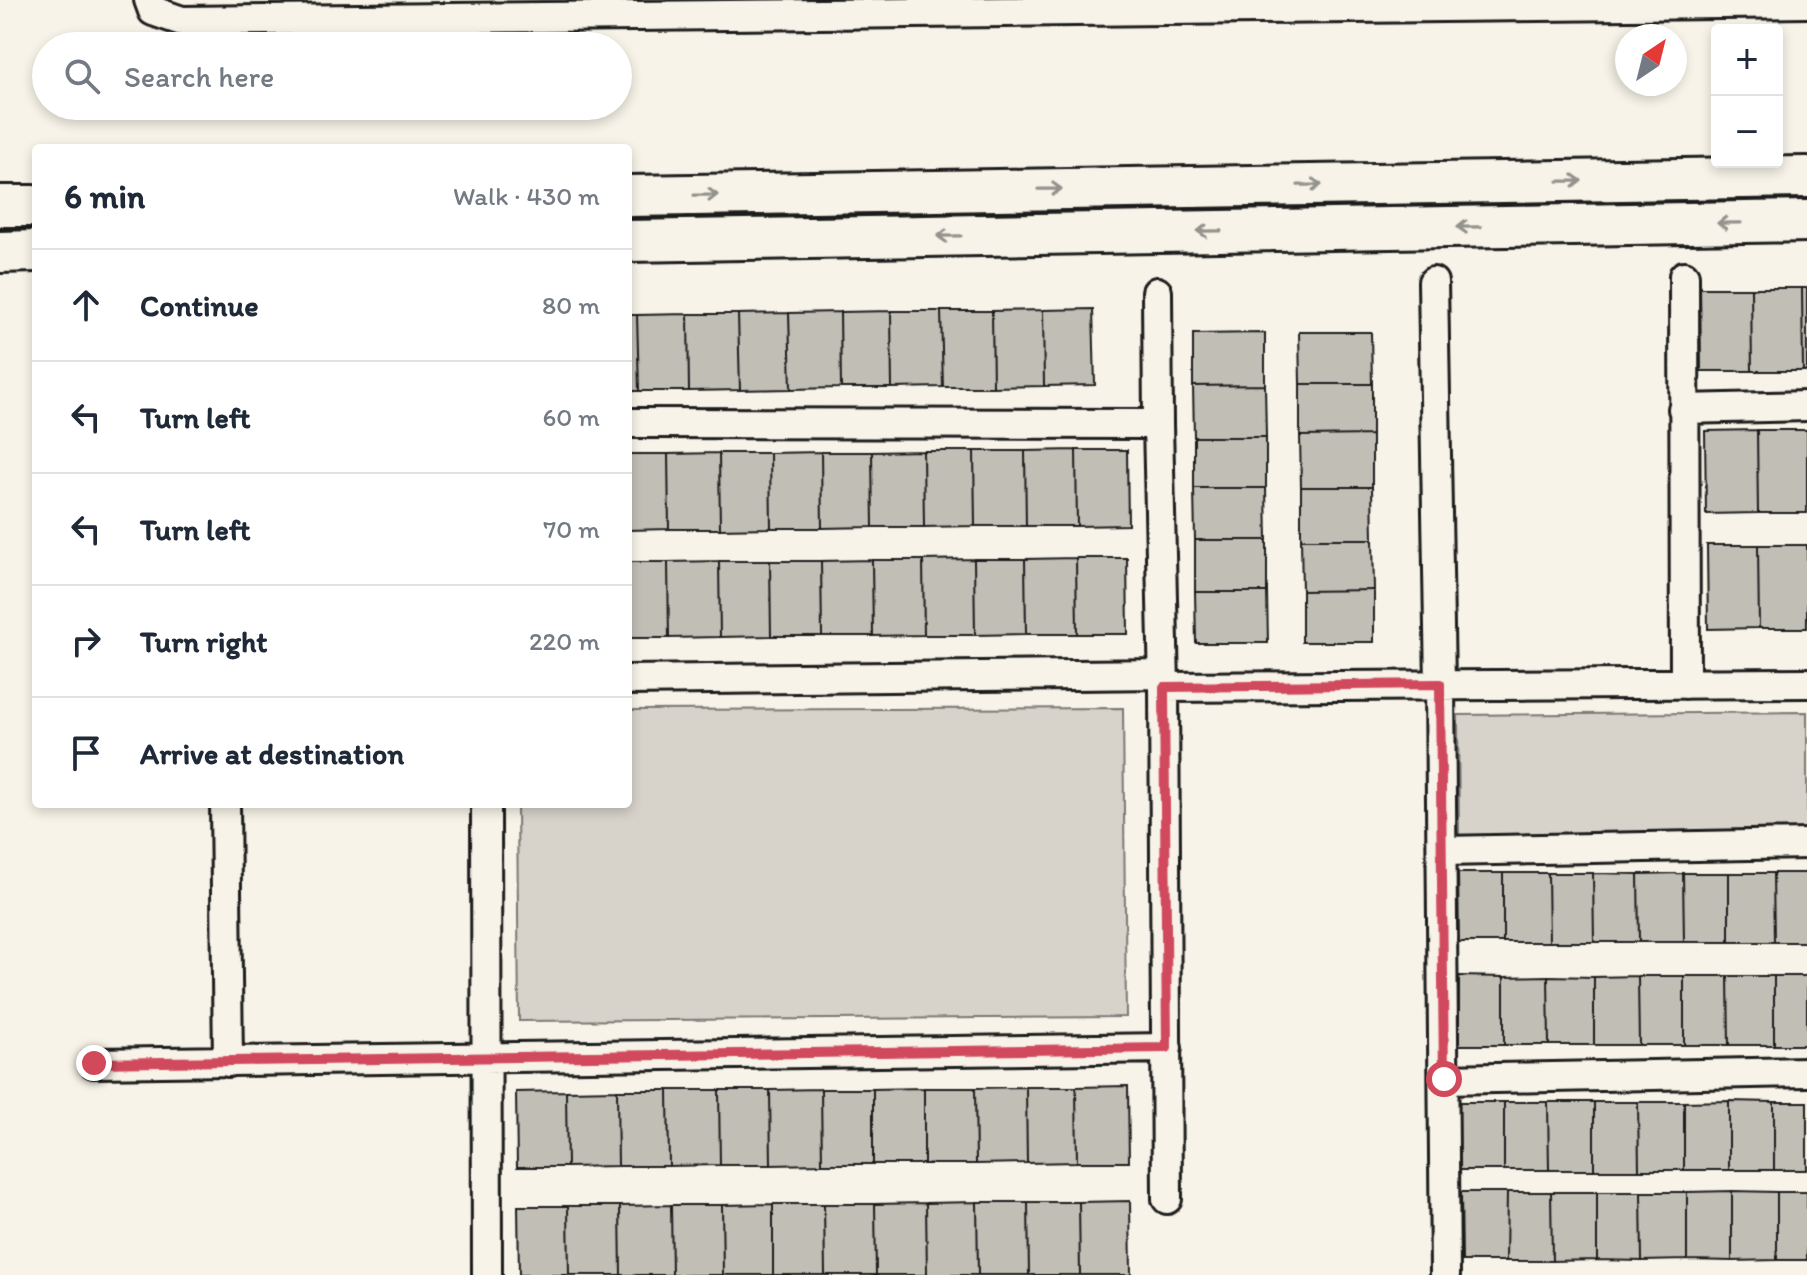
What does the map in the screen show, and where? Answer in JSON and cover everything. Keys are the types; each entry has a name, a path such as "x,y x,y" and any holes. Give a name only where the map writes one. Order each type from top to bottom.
{"main road":[{"path":"632,196 1807,177"},
{"path":"0,206 32,206"},
{"path":"632,241 1807,221"}],"street":[{"path":"149,0 153,11 182,21 408,9 1807,3"},
{"path":"1684,276 1685,684"},
{"path":"1433,282 1445,1275"},
{"path":"1157,292 1164,681 1167,1199"},
{"path":"1683,409 1807,406"},
{"path":"632,423 1158,424"},
{"path":"632,680 1807,683"},
{"path":"225,808 228,1062"},
{"path":"486,808 487,1275"},
{"path":"1442,851 1807,844"},
{"path":"94,1063 1167,1048"},
{"path":"1444,1079 1807,1072"}],"shaded area":[{"path":"1123,708 1126,1017 519,1021 517,808 632,808 632,710"},
{"path":"1807,712 1807,833 1459,836 1458,715"}],"building":[{"path":"1700,288 1751,288 1752,371 1701,371"},
{"path":"1751,288 1802,288 1803,371 1752,371"},
{"path":"1802,288 1807,288 1807,371 1803,371"},
{"path":"1093,309 1095,385 1044,386 1043,310"},
{"path":"1043,310 1044,386 993,387 992,311"},
{"path":"891,311 941,311 943,387 892,388"},
{"path":"891,311 892,388 841,388 840,312"},
{"path":"941,311 992,311 993,387 943,387"},
{"path":"840,312 841,388 791,389 789,313"},
{"path":"789,313 791,389 740,390 738,314"},
{"path":"688,314 689,391 639,391 637,315"},
{"path":"688,314 738,314 740,390 689,391"},
{"path":"632,315 637,315 639,391 632,391"},
{"path":"1299,332 1371,332 1372,384 1300,384"},
{"path":"1265,333 1265,385 1193,386 1193,334"},
{"path":"1300,384 1372,384 1372,435 1300,436"},
{"path":"1265,385 1266,437 1194,437 1193,386"},
{"path":"1757,430 1758,513 1706,514 1705,431"},
{"path":"1757,430 1807,430 1807,513 1758,513"},
{"path":"1372,435 1372,487 1301,487 1300,436"},
{"path":"1194,437 1266,437 1266,488 1194,488"},
{"path":"1076,450 1077,526 1026,526 1025,451"},
{"path":"1076,450 1127,450 1128,525 1077,526"},
{"path":"923,451 974,451 975,526 924,527"},
{"path":"923,451 924,527 873,527 872,452"},
{"path":"974,451 1025,451 1026,526 975,526"},
{"path":"821,452 822,528 771,528 770,453"},
{"path":"821,452 872,452 873,527 822,528"},
{"path":"719,453 770,453 771,528 720,529"},
{"path":"719,453 720,529 669,529 668,454"},
{"path":"632,454 668,454 669,529 632,530"},
{"path":"1301,487 1372,487 1373,539 1301,539"},
{"path":"1194,488 1266,488 1267,540 1195,540"},
{"path":"1301,539 1373,539 1374,590 1302,591"},
{"path":"1195,540 1267,540 1267,592 1195,592"},
{"path":"1707,545 1758,545 1759,628 1708,629"},
{"path":"1758,545 1807,545 1807,628 1759,628"},
{"path":"1076,558 1127,558 1128,634 1077,634"},
{"path":"1076,558 1077,634 1026,634 1025,559"},
{"path":"974,559 975,635 924,635 923,560"},
{"path":"974,559 1025,559 1026,634 975,635"},
{"path":"872,560 923,560 924,635 873,636"},
{"path":"872,560 873,636 822,636 821,561"},
{"path":"719,561 720,637 669,638 668,562"},
{"path":"719,561 770,561 771,636 720,637"},
{"path":"770,561 821,561 822,636 771,636"},
{"path":"632,562 668,562 669,638 632,638"},
{"path":"1374,590 1374,642 1302,642 1302,591"},
{"path":"1195,592 1267,592 1268,643 1196,643"},
{"path":"1458,873 1503,873 1503,942 1459,942"},
{"path":"1503,873 1548,873 1549,942 1503,942"},
{"path":"1548,873 1593,873 1594,942 1549,942"},
{"path":"1593,873 1638,874 1639,942 1594,942"},
{"path":"1683,873 1684,942 1639,942 1638,874"},
{"path":"1683,873 1729,873 1729,942 1684,942"},
{"path":"1729,873 1773,873 1774,942 1729,942"},
{"path":"1773,873 1807,873 1807,942 1774,942"},
{"path":"1459,976 1504,977 1504,1045 1459,1045"},
{"path":"1548,976 1594,977 1594,1045 1549,1045"},
{"path":"1548,976 1549,1045 1504,1045 1504,977"},
{"path":"1638,976 1639,1045 1594,1045 1594,977"},
{"path":"1638,976 1684,976 1684,1045 1639,1045"},
{"path":"1684,976 1728,976 1729,1045 1684,1045"},
{"path":"1728,976 1774,976 1774,1045 1729,1045"},
{"path":"1774,976 1807,976 1807,1045 1774,1045"},
{"path":"1128,1086 1129,1162 1077,1162 1076,1087"},
{"path":"1026,1087 1027,1163 976,1164 975,1088"},
{"path":"1026,1087 1076,1087 1077,1162 1027,1163"},
{"path":"924,1088 924,1164 873,1164 873,1089"},
{"path":"924,1088 975,1088 976,1164 924,1164"},
{"path":"821,1089 873,1089 873,1164 822,1164"},
{"path":"821,1089 822,1164 771,1165 770,1090"},
{"path":"617,1090 618,1166 567,1167 566,1091"},
{"path":"617,1090 668,1090 669,1166 618,1166"},
{"path":"668,1090 719,1090 720,1165 669,1166"},
{"path":"719,1090 770,1090 771,1165 720,1165"},
{"path":"566,1091 567,1167 517,1167 516,1092"},
{"path":"1729,1101 1729,1170 1684,1170 1684,1102"},
{"path":"1729,1101 1774,1102 1774,1170 1729,1170"},
{"path":"1458,1102 1504,1102 1504,1170 1459,1170"},
{"path":"1504,1102 1548,1102 1549,1170 1504,1170"},
{"path":"1548,1102 1594,1102 1594,1170 1549,1170"},
{"path":"1594,1102 1638,1102 1639,1170 1594,1170"},
{"path":"1638,1102 1684,1102 1684,1170 1639,1170"},
{"path":"1774,1102 1807,1102 1807,1170 1774,1170"},
{"path":"1732,1191 1777,1192 1777,1260 1732,1261"},
{"path":"1732,1191 1732,1261 1687,1260 1687,1192"},
{"path":"1461,1192 1507,1192 1506,1261 1462,1261"},
{"path":"1507,1192 1551,1192 1552,1261 1506,1261"},
{"path":"1551,1192 1597,1192 1597,1260 1552,1261"},
{"path":"1597,1192 1641,1192 1642,1261 1597,1260"},
{"path":"1641,1192 1687,1192 1687,1260 1642,1261"},
{"path":"1777,1192 1807,1192 1807,1260 1777,1260"},
{"path":"1130,1201 1131,1275 1080,1275 1079,1202"},
{"path":"977,1202 1028,1202 1029,1275 978,1275"},
{"path":"977,1202 978,1275 927,1275 926,1203"},
{"path":"1028,1202 1079,1202 1080,1275 1029,1275"},
{"path":"926,1203 927,1275 876,1275 875,1204"},
{"path":"773,1204 824,1204 825,1275 773,1275"},
{"path":"773,1204 773,1275 723,1275 722,1205"},
{"path":"824,1204 875,1204 876,1275 825,1275"},
{"path":"671,1205 672,1275 621,1275 620,1206"},
{"path":"671,1205 722,1205 723,1275 672,1275"},
{"path":"518,1206 568,1206 569,1275 519,1275"},
{"path":"568,1206 620,1206 621,1275 569,1275"}],"route":[{"path":"94,1063 1167,1048 1164,687 1440,684 1444,1079"}]}
